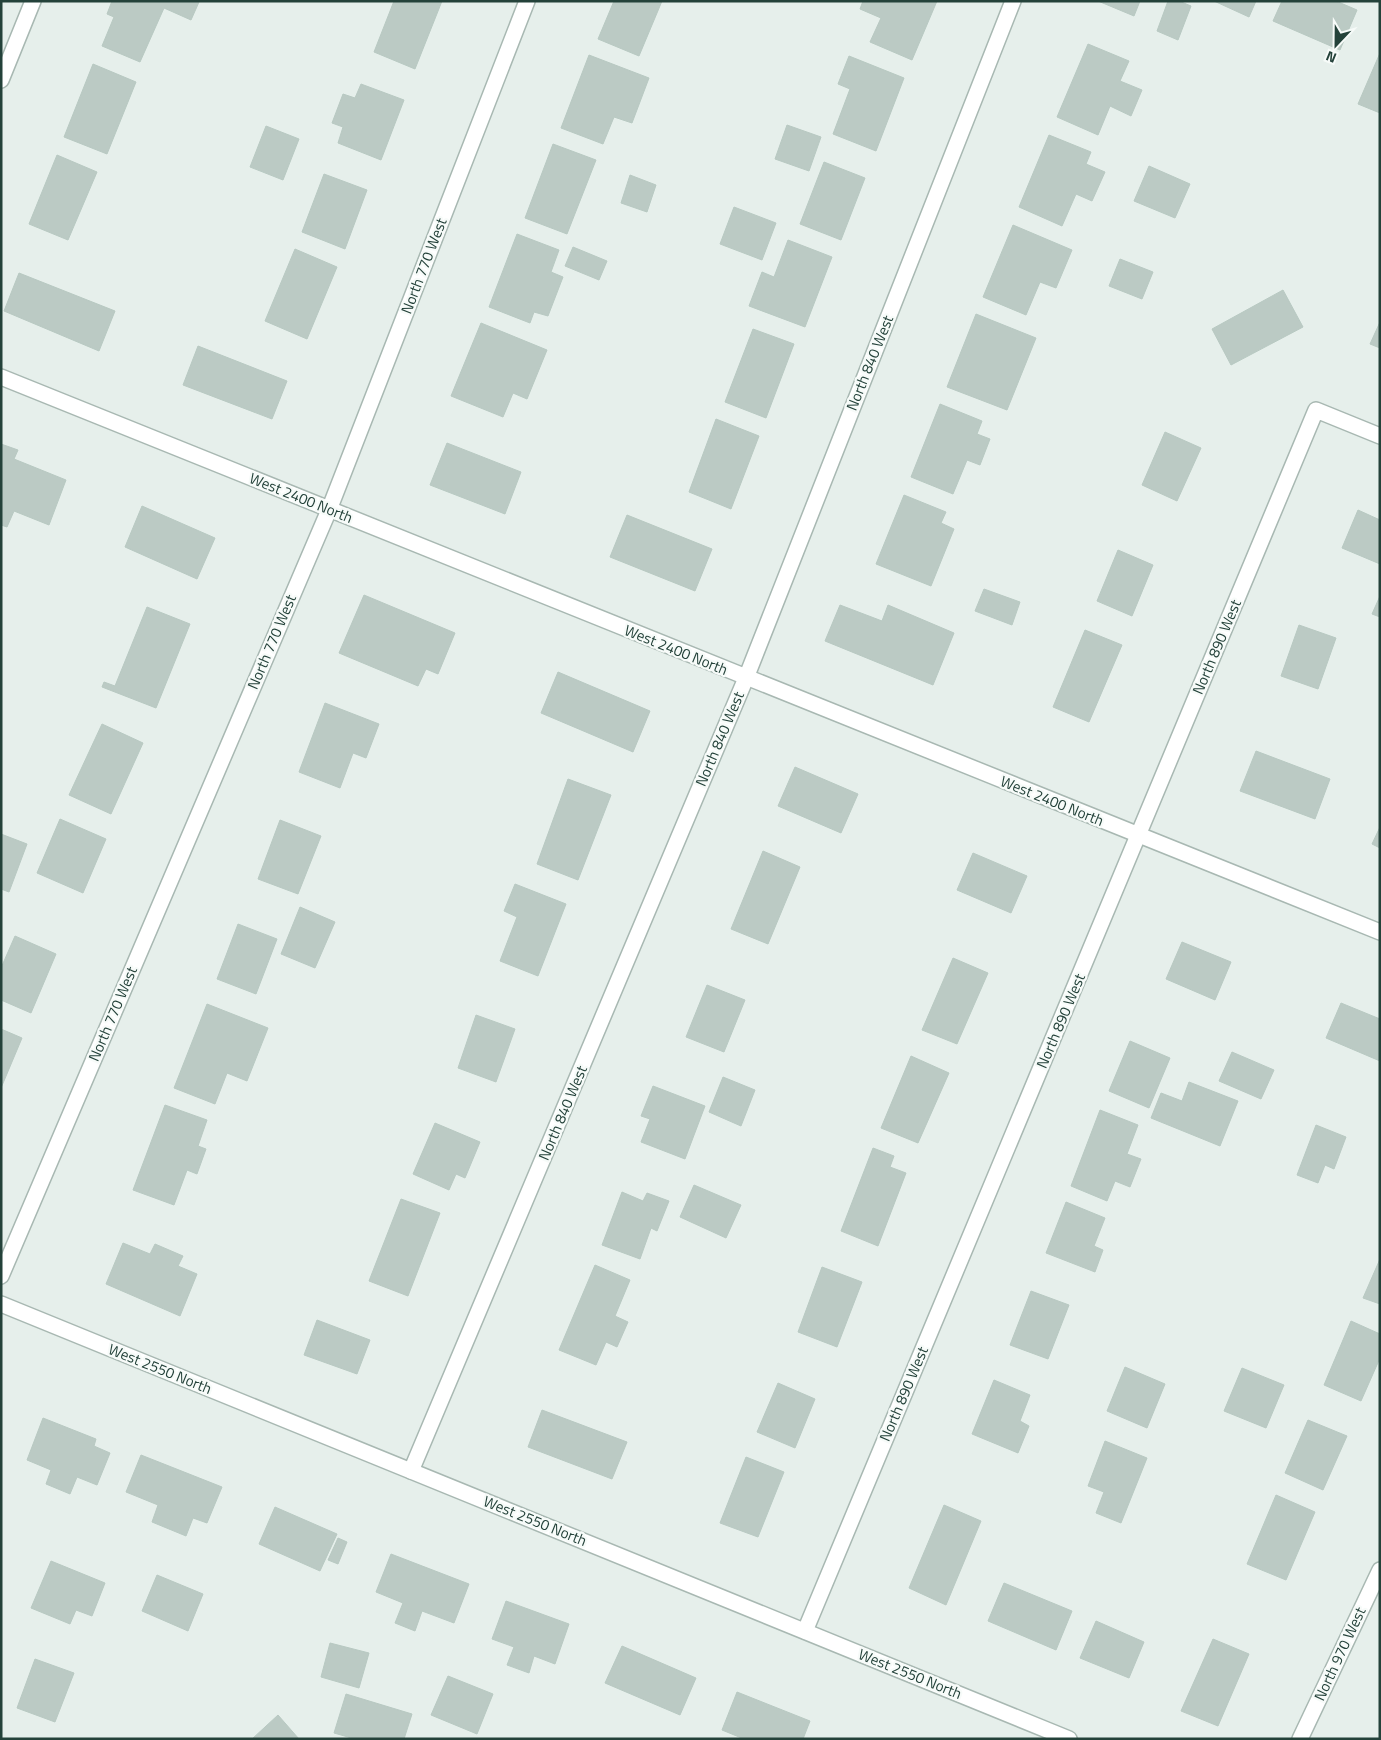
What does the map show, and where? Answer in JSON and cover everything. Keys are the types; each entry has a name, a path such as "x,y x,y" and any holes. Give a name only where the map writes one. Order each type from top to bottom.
{"street":[{"path":"1,80 33,1"},
{"name":"North 770 West","path":"1,1276 329,510 527,1"},
{"name":"North 840 West","path":"411,1471 746,678 1013,1"},
{"name":"West 2400 North","path":"1,378 1380,932"},
{"name":"North 890 West","path":"805,1631 1316,410 1380,436"},
{"name":"West 2550 North","path":"1,1304 1069,1739"},
{"name":"North 970 West","path":"1300,1739 1380,1570"}],"building":[{"path":"112,1 199,2 191,20 164,8 140,62 102,46 114,17 107,14"},
{"path":"394,1 442,1 415,69 374,52"},
{"path":"614,1 662,1 639,56 598,39"},
{"path":"863,1 937,1 912,60 870,42 881,18 860,9"},
{"path":"1098,1 1140,1 1134,16"},
{"path":"1168,1 1179,1 1191,6 1178,40 1157,31"},
{"path":"1214,1 1256,1 1249,17"},
{"path":"1282,1 1336,1 1357,10 1340,50 1273,21"},
{"path":"1088,44 1129,61 1120,81 1142,90 1131,116 1110,106 1098,135 1057,117"},
{"path":"1380,53 1380,113 1358,104"},
{"path":"589,55 649,78 632,123 614,117 603,144 561,128"},
{"path":"849,56 904,78 876,151 833,134 850,89 838,84"},
{"path":"93,64 136,82 107,154 64,137"},
{"path":"361,84 404,100 381,160 338,143 343,127 332,123 343,94 355,98"},
{"path":"787,125 821,137 809,171 775,159"},
{"path":"266,126 299,139 283,180 250,167"},
{"path":"1049,135 1091,152 1086,164 1105,172 1092,201 1076,194 1062,226 1019,207"},
{"path":"553,144 596,160 567,234 525,218"},
{"path":"57,155 97,172 68,240 29,224"},
{"path":"824,162 865,178 841,240 800,224"},
{"path":"1149,166 1190,184 1175,218 1134,201"},
{"path":"324,174 367,190 345,249 302,232"},
{"path":"630,175 656,185 647,212 621,203"},
{"path":"734,207 776,223 762,260 720,244"},
{"path":"1013,225 1072,250 1056,288 1040,282 1026,315 983,297"},
{"path":"517,234 559,250 551,272 563,277 548,316 534,312 530,323 489,307"},
{"path":"788,240 832,257 805,327 749,306 762,272 774,277"},
{"path":"573,247 607,261 599,280 565,266"},
{"path":"295,249 337,267 307,339 265,321"},
{"path":"1120,259 1153,272 1142,299 1109,286"},
{"path":"19,273 115,311 99,351 4,311"},
{"path":"1283,290 1303,327 1231,365 1212,329"},
{"path":"976,314 1036,338 1007,410 947,387"},
{"path":"1380,322 1380,348 1370,344"},
{"path":"481,323 547,350 527,399 513,393 503,417 451,396"},
{"path":"753,329 794,344 766,418 725,402"},
{"path":"198,346 287,381 272,419 183,385"},
{"path":"940,404 982,421 977,434 990,439 980,465 967,460 953,494 911,477"},
{"path":"716,419 759,436 731,509 689,492"},
{"path":"1165,432 1201,448 1177,501 1142,485"},
{"path":"447,443 521,472 505,514 430,485"},
{"path":"1,444 18,450 14,459 66,480 49,525 14,511 7,527 1,525"},
{"path":"904,495 946,512 941,523 954,529 931,586 876,564"},
{"path":"142,506 215,538 197,579 125,547"},
{"path":"1358,510 1380,520 1380,564 1342,548"},
{"path":"627,515 712,549 695,591 610,557"},
{"path":"1118,550 1153,565 1132,616 1097,601"},
{"path":"984,589 1020,602 1012,625 975,611"},
{"path":"364,595 455,633 438,674 426,669 418,686 339,653"},
{"path":"1380,596 1380,617 1372,614"},
{"path":"840,605 882,621 888,605 954,633 933,685 825,641"},
{"path":"147,607 190,624 156,708 102,687 104,682 115,686"},
{"path":"1299,625 1336,638 1318,689 1281,676"},
{"path":"1085,630 1122,645 1089,722 1053,707"},
{"path":"558,672 650,711 633,752 541,713"},
{"path":"325,703 379,724 366,758 353,753 340,788 299,772"},
{"path":"102,724 143,743 111,814 69,795"},
{"path":"1256,751 1330,779 1315,819 1240,791"},
{"path":"795,767 858,794 841,833 778,806"},
{"path":"568,779 611,795 578,880 537,864"},
{"path":"60,819 106,839 83,893 37,873"},
{"path":"280,820 321,836 298,894 258,879"},
{"path":"1380,827 1380,848 1372,844"},
{"path":"1,834 27,844 9,892 1,889"},
{"path":"763,851 800,867 768,944 731,929"},
{"path":"973,853 1027,876 1011,913 957,890"},
{"path":"515,884 566,904 538,976 500,961 517,917 504,911"},
{"path":"300,907 335,922 315,968 281,954"},
{"path":"238,924 277,939 256,994 217,979"},
{"path":"15,936 56,954 31,1013 1,1000 1,968"},
{"path":"1182,942 1231,962 1215,1000 1166,979"},
{"path":"953,958 988,973 957,1044 922,1030"},
{"path":"707,985 745,1000 724,1052 686,1037"},
{"path":"1341,1003 1380,1019 1380,1061 1326,1038"},
{"path":"207,1004 268,1028 247,1081 227,1073 215,1104 174,1088"},
{"path":"476,1015 515,1029 496,1082 458,1068"},
{"path":"1,1029 22,1038 1,1088"},
{"path":"1130,1041 1170,1058 1149,1108 1109,1091"},
{"path":"1232,1052 1274,1070 1261,1099 1219,1081"},
{"path":"911,1056 949,1073 918,1143 881,1128"},
{"path":"723,1077 755,1090 741,1126 709,1112"},
{"path":"1189,1082 1238,1101 1220,1146 1151,1118 1161,1093 1182,1101"},
{"path":"653,1086 705,1106 685,1159 641,1142 650,1119 641,1116"},
{"path":"165,1105 207,1120 198,1146 206,1149 197,1174 187,1170 174,1205 133,1190"},
{"path":"1100,1110 1138,1125 1127,1154 1141,1159 1130,1187 1115,1181 1107,1201 1071,1186"},
{"path":"435,1123 480,1142 465,1178 456,1174 449,1190 413,1174"},
{"path":"1316,1125 1346,1137 1334,1169 1325,1165 1318,1183 1297,1175"},
{"path":"873,1148 894,1156 890,1167 906,1173 878,1246 841,1231"},
{"path":"694,1185 741,1205 726,1238 680,1217"},
{"path":"622,1192 643,1201 647,1193 669,1201 657,1231 651,1228 640,1259 602,1245"},
{"path":"401,1199 440,1213 408,1296 369,1281"},
{"path":"1066,1202 1105,1218 1094,1246 1103,1250 1095,1272 1046,1253"},
{"path":"123,1243 150,1254 155,1244 183,1256 178,1266 197,1274 180,1316 106,1284"},
{"path":"1380,1259 1380,1304 1363,1298"},
{"path":"595,1265 630,1280 615,1316 628,1322 617,1347 606,1342 596,1365 559,1350"},
{"path":"822,1267 862,1282 837,1347 798,1332"},
{"path":"1031,1291 1069,1305 1048,1359 1010,1345"},
{"path":"317,1320 370,1340 357,1374 304,1355"},
{"path":"1351,1321 1380,1334 1380,1358 1361,1401 1324,1385"},
{"path":"1125,1367 1165,1384 1147,1428 1107,1411"},
{"path":"1242,1368 1284,1385 1266,1428 1224,1411"},
{"path":"994,1380 1030,1395 1020,1421 1029,1426 1018,1453 972,1434"},
{"path":"778,1383 815,1399 795,1448 757,1432"},
{"path":"542,1410 627,1442 612,1479 528,1447"},
{"path":"43,1418 96,1439 94,1446 110,1453 97,1485 77,1477 70,1494 46,1484 51,1470 27,1460"},
{"path":"1308,1420 1347,1436 1323,1490 1285,1473"},
{"path":"1105,1441 1147,1458 1121,1523 1096,1513 1104,1492 1088,1486"},
{"path":"141,1455 222,1487 207,1523 193,1518 186,1536 152,1522 158,1505 126,1492"},
{"path":"746,1457 784,1472 758,1537 720,1523"},
{"path":"1276,1495 1315,1512 1286,1580 1247,1564"},
{"path":"944,1505 981,1521 946,1605 909,1588"},
{"path":"275,1507 337,1534 320,1571 259,1544"},
{"path":"338,1538 347,1542 338,1564 328,1560"},
{"path":"391,1554 469,1584 454,1623 422,1611 415,1631 395,1623 403,1603 376,1592"},
{"path":"51,1561 105,1583 92,1616 76,1610 70,1624 31,1608"},
{"path":"157,1575 203,1594 188,1631 142,1611"},
{"path":"1004,1583 1072,1611 1056,1650 988,1621"},
{"path":"506,1601 569,1624 555,1664 534,1656 529,1673 507,1665 514,1647 492,1639"},
{"path":"1096,1621 1144,1642 1129,1678 1080,1658"},
{"path":"1213,1639 1249,1654 1218,1726 1181,1711"},
{"path":"330,1643 369,1653 359,1688 321,1677"},
{"path":"622,1646 696,1678 680,1715 605,1683"},
{"path":"35,1659 74,1673 55,1722 17,1708"},
{"path":"448,1676 493,1694 477,1734 431,1715"},
{"path":"737,1692 810,1721 803,1739 744,1739 722,1730"},
{"path":"346,1694 412,1714 404,1739 355,1739 334,1733"},
{"path":"278,1715 299,1739 252,1739"}]}
